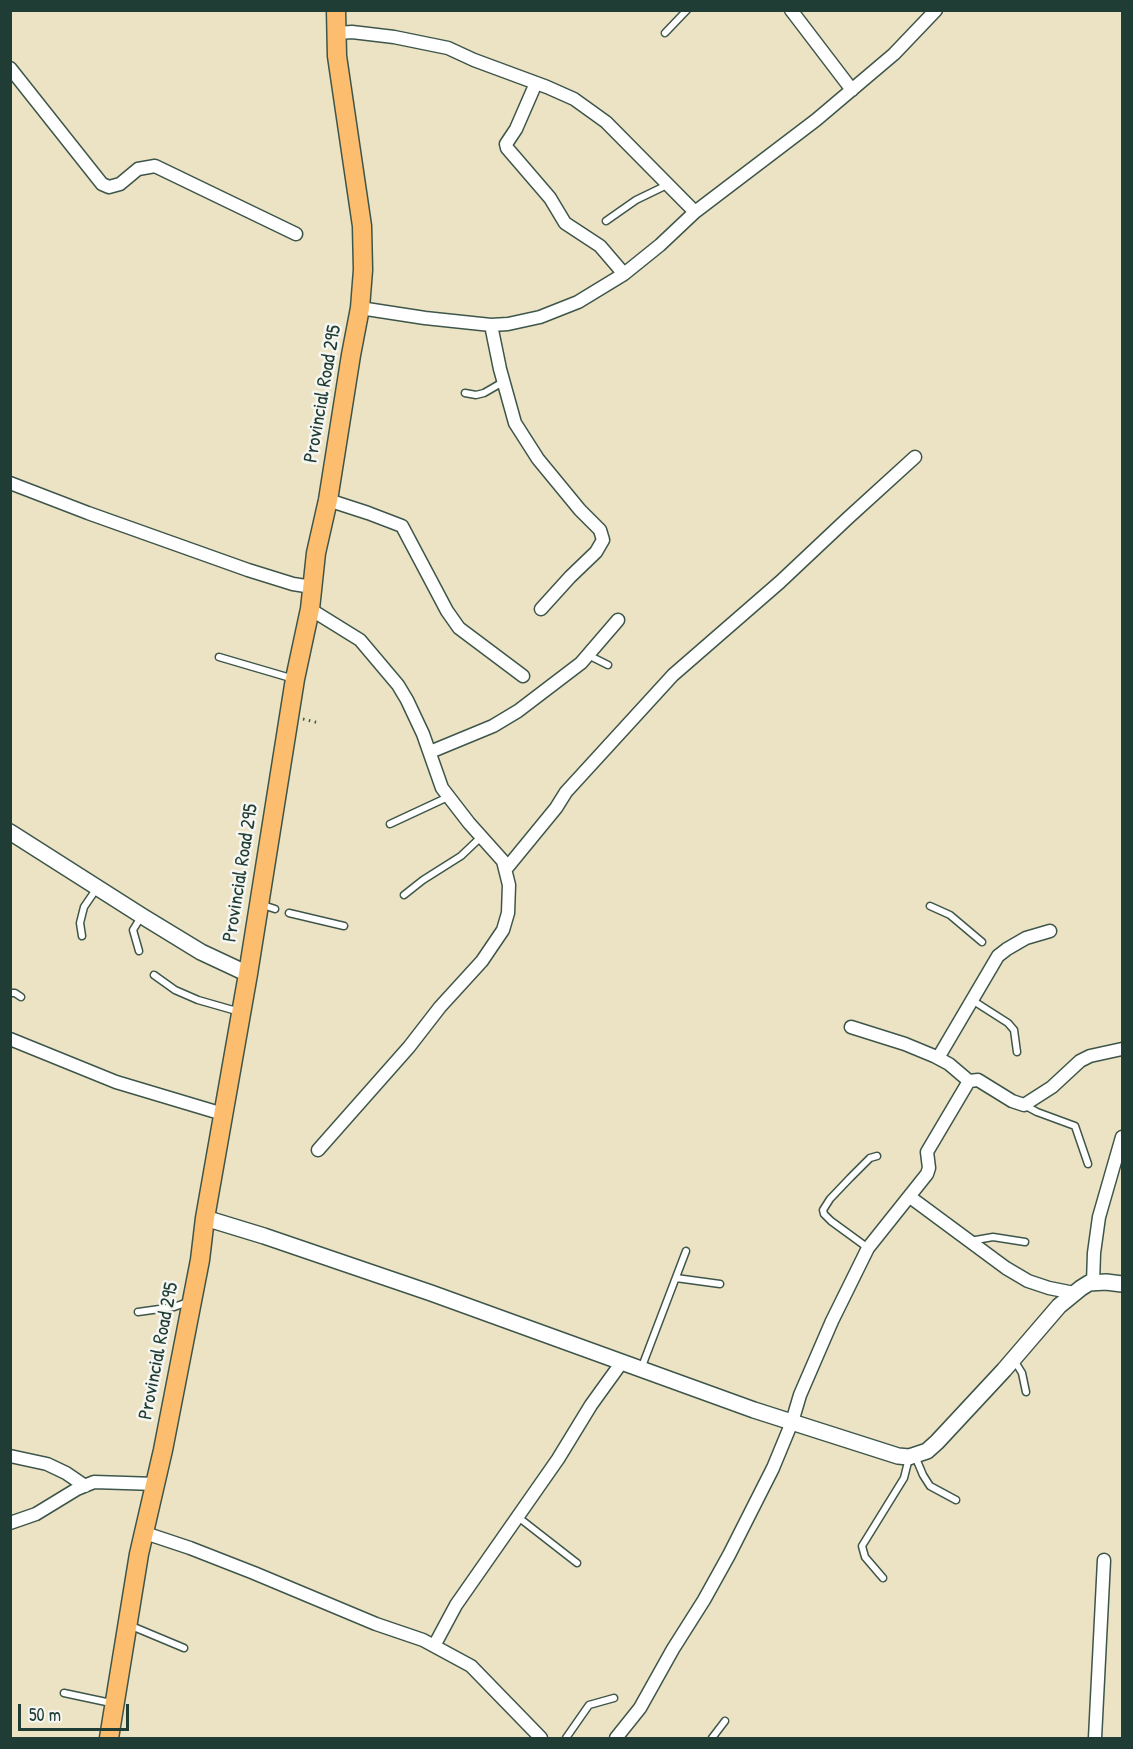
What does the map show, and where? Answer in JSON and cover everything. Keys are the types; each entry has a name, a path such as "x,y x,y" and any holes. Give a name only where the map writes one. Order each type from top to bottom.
{"main road":[{"name":"Provincial Road 295","path":"109,1738 140,1554 200,1260 205,1218 248,974 267,907 295,679 310,609 316,553 328,500 360,308 363,270 362,226 337,56 336,10"}],"street":[{"path":"791,10 852,90"},
{"path":"360,308 491,325 540,317 578,302 624,274 660,245 695,212 816,120 894,54 936,10"},
{"path":"337,33 352,32 394,37 448,48 574,99 606,122 695,212"},
{"path":"10,68 102,184 109,187 120,184 138,169 155,166 296,234"},
{"path":"536,83 516,129 506,144 507,148 550,198 565,223 600,246 624,274"},
{"path":"491,325 515,423 538,459 580,510 600,530 603,540 597,552 541,609"},
{"path":"506,869 556,808 566,792 673,675 780,582 915,457"},
{"path":"10,483 248,570 293,584 312,587"},
{"path":"328,500 402,526 447,611 459,628 523,676"},
{"path":"310,609 360,639 398,685 430,752 442,788 503,861 509,885 508,913 503,930 482,961 318,1150"},
{"path":"430,752 493,726 518,711 556,683 588,655 618,620"},
{"path":"10,831 201,952 248,974"},
{"path":"938,1058 971,1000 994,953 1007,949 1026,938 1050,931"},
{"path":"851,1027 905,1044 938,1058 969,1081 978,1080 1012,1101 1024,1105 1052,1087 1080,1061 1090,1056 1122,1049"},
{"path":"10,1039 116,1082 223,1114"},
{"path":"616,1738 640,1707 672,1649 704,1599 773,1468 792,1422 800,1395 832,1321 868,1248 927,1174 929,1168 927,1152 969,1081"},
{"path":"1093,1283 1099,1218 1122,1137"},
{"path":"910,1197 1006,1268 1028,1281 1074,1293"},
{"path":"205,1218 286,1243 754,1410 898,1456 912,1456 927,1451 937,1442 1014,1359 1059,1306 1080,1288 1093,1283 1122,1284"},
{"path":"434,1647 456,1605 558,1459 591,1405 622,1362"},
{"path":"10,1456 46,1464 66,1473 85,1486"},
{"path":"10,1523 36,1514 94,1482 156,1484"},
{"path":"145,1533 190,1548 376,1624 423,1640 471,1666 541,1738"},
{"path":"1095,1738 1104,1560"}],"lane":[{"path":"665,33 687,10"},
{"path":"606,221 636,200 667,185"},
{"path":"465,393 476,395 484,393 504,381"},
{"path":"588,655 608,665"},
{"path":"219,657 295,679"},
{"path":"390,824 448,796"},
{"path":"404,895 461,856 482,837"},
{"path":"82,936 81,923 84,907 97,887"},
{"path":"930,906 950,915 982,942"},
{"path":"289,913 344,926"},
{"path":"139,951 133,930 142,916"},
{"path":"154,975 175,990 198,1000 241,1012"},
{"path":"10,993 21,997"},
{"path":"971,1000 1008,1023 1014,1030 1017,1052"},
{"path":"1024,1105 1075,1126 1088,1164"},
{"path":"868,1248 831,1221 823,1210 850,1178 870,1158 877,1156"},
{"path":"969,1241 993,1237 1026,1242"},
{"path":"641,1369 686,1251"},
{"path":"676,1278 720,1284"},
{"path":"138,1312 174,1307 192,1301"},
{"path":"1014,1359 1022,1373 1026,1392"},
{"path":"912,1456 930,1486 956,1500"},
{"path":"883,1578 866,1557 862,1546 903,1478 912,1456"},
{"path":"517,1517 577,1563"},
{"path":"128,1625 184,1647"},
{"path":"64,1693 115,1704"},
{"path":"566,1738 589,1705 614,1698"},
{"path":"712,1738 725,1721"}]}
